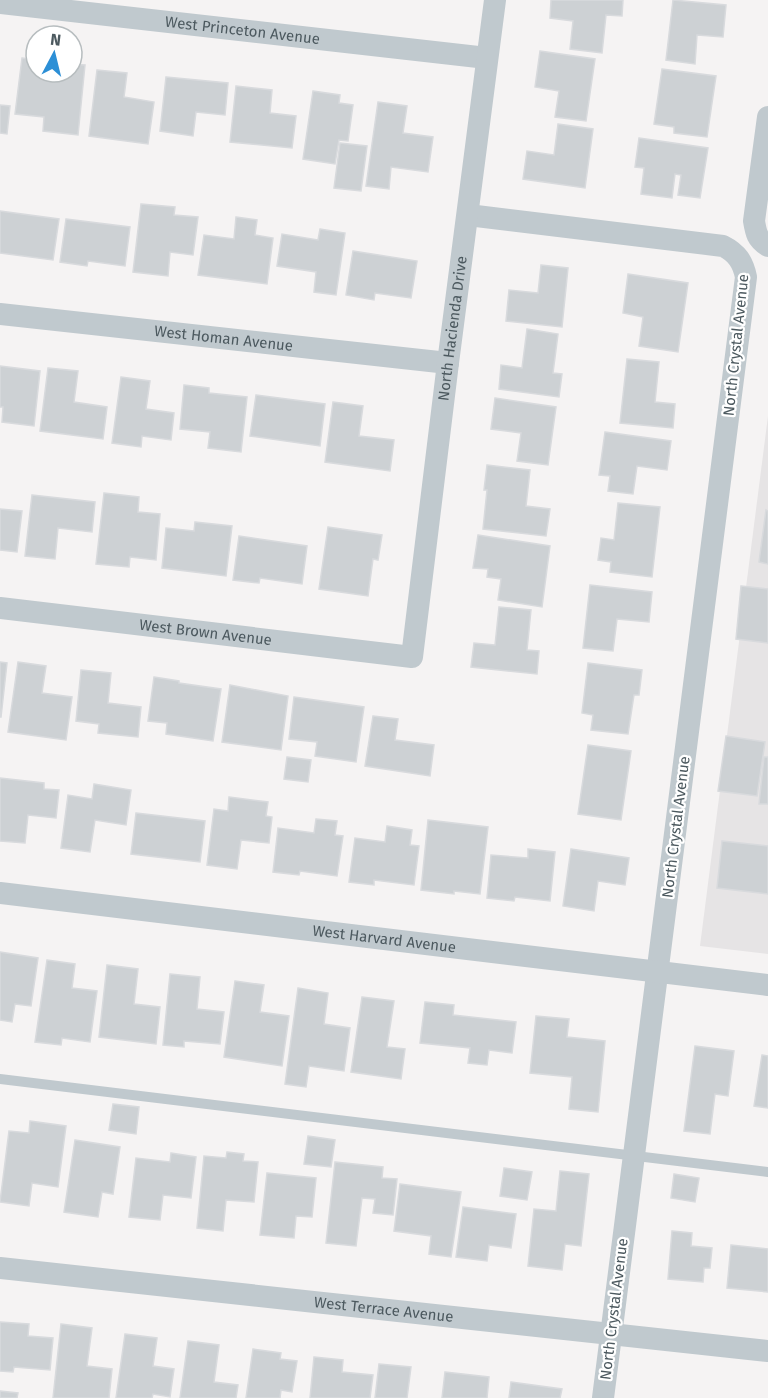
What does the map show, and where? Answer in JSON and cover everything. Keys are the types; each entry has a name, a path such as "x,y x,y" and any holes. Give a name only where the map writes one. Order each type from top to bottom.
{"street":[{"name":"North Hacienda Drive","path":"412,657 495,0"},
{"name":"West Princeton Avenue","path":"0,3 487,58"},
{"path":"765,244 756,233 754,221 768,117"},
{"name":"North Crystal Avenue","path":"468,215 723,246 733,251 739,258 744,266 746,277 603,1398"},
{"name":"West Homan Avenue","path":"0,314 448,363"},
{"name":"West Brown Avenue","path":"0,608 412,657"},
{"name":"West Harvard Avenue","path":"0,893 768,985"},
{"name":"West Terrace Avenue","path":"0,1268 768,1351"}],"lane":[{"path":"0,1079 768,1172"}],"shaded area":[{"path":"768,416 768,954 700,946"}],"building":[{"path":"551,0 623,0 622,16 606,15 602,53 570,49 573,21 550,18"},
{"path":"673,0 726,5 723,37 697,35 695,64 666,60"},
{"path":"540,51 595,59 586,121 555,117 559,91 535,87"},
{"path":"22,58 24,58 24,84 83,84 78,135 43,131 44,117 15,114"},
{"path":"662,69 716,76 707,137 674,133 674,127 654,124"},
{"path":"97,70 127,73 124,97 154,102 148,144 89,136"},
{"path":"166,77 228,83 225,115 196,112 193,136 160,131"},
{"path":"236,86 272,90 270,113 296,116 292,148 230,142"},
{"path":"313,91 340,95 339,103 353,105 348,141 339,140 335,164 303,159"},
{"path":"378,102 407,106 403,133 433,137 428,172 391,167 389,189 366,186"},
{"path":"0,105 10,106 7,134 0,133"},
{"path":"558,124 593,129 585,188 523,179 527,151 554,155"},
{"path":"639,138 708,148 700,198 678,195 681,175 675,174 672,198 641,194 644,168 635,167"},
{"path":"340,143 367,146 361,191 334,188"},
{"path":"141,204 175,207 174,215 198,217 193,255 170,252 168,276 133,272"},
{"path":"0,211 59,219 53,260 0,253"},
{"path":"236,217 257,220 255,235 273,238 267,284 198,275 204,235 234,239"},
{"path":"66,219 130,227 125,266 88,261 87,266 60,262"},
{"path":"320,229 345,233 336,295 314,292 316,272 277,266 282,234 318,240"},
{"path":"353,251 417,261 411,298 375,293 374,300 346,295"},
{"path":"541,265 568,268 562,327 506,321 509,290 538,293"},
{"path":"628,274 688,283 678,352 639,346 643,317 623,313"},
{"path":"527,329 558,334 553,373 562,374 559,397 499,389 501,365 522,368"},
{"path":"627,359 659,362 655,402 675,404 673,428 620,423"},
{"path":"0,366 40,371 34,426 2,422"},
{"path":"48,368 78,371 74,402 107,407 103,439 40,431"},
{"path":"121,377 150,381 146,409 174,413 171,440 142,436 141,447 112,443"},
{"path":"184,385 209,388 209,393 247,397 241,452 208,448 210,432 180,429"},
{"path":"256,395 325,404 320,446 250,436"},
{"path":"495,398 556,407 548,465 517,461 521,433 491,429"},
{"path":"333,402 363,406 359,436 394,440 390,471 325,462"},
{"path":"605,432 671,441 667,470 637,466 633,494 608,491 610,476 599,475"},
{"path":"487,465 530,470 526,506 550,509 546,536 483,529"},
{"path":"104,493 139,497 138,512 160,514 156,560 130,557 129,567 96,564"},
{"path":"32,495 95,502 92,532 58,528 55,559 25,556"},
{"path":"618,503 660,507 652,577 610,572 611,562 598,560 601,538 614,540"},
{"path":"0,509 22,511 17,552 0,550"},
{"path":"766,510 768,511 768,564 759,562"},
{"path":"195,522 232,526 226,576 162,568 166,528 194,531"},
{"path":"328,527 382,535 378,560 373,559 368,596 319,589"},
{"path":"478,535 550,546 542,607 498,600 501,579 487,577 488,569 473,568"},
{"path":"239,536 307,546 302,584 260,578 259,583 233,580"},
{"path":"590,585 652,592 649,622 617,619 613,651 583,648"},
{"path":"741,586 768,589 768,643 736,639"},
{"path":"499,607 531,610 527,650 539,651 537,674 471,667 474,643 495,645"},
{"path":"0,662 7,663 1,717 0,717"},
{"path":"18,662 46,666 42,693 72,697 66,740 8,732"},
{"path":"588,663 642,670 639,695 634,695 628,734 591,730 593,715 582,713"},
{"path":"81,670 111,673 108,703 141,707 138,737 98,733 99,724 76,721"},
{"path":"154,677 221,689 213,741 166,734 167,723 148,721"},
{"path":"230,685 288,696 281,750 222,742"},
{"path":"294,697 364,707 356,762 315,756 317,742 289,739"},
{"path":"373,716 398,719 395,740 434,745 430,776 365,766"},
{"path":"726,736 765,742 757,796 718,791"},
{"path":"588,745 631,751 621,820 578,814"},
{"path":"287,757 311,760 308,782 284,779"},
{"path":"764,757 768,757 768,804 759,804"},
{"path":"0,778 44,783 44,789 59,790 56,818 28,815 25,843 0,841"},
{"path":"94,784 131,790 126,825 95,820 90,852 61,848 68,795 92,799"},
{"path":"229,797 268,802 266,816 272,817 269,843 241,840 237,869 207,865 214,809 228,811"},
{"path":"136,813 205,821 200,862 131,854"},
{"path":"316,819 337,821 335,835 343,836 337,876 300,871 299,875 273,872 278,828 314,833"},
{"path":"428,820 488,827 480,894 421,890"},
{"path":"387,826 412,830 410,845 419,846 414,885 374,880 374,885 349,882 355,838 385,842"},
{"path":"722,841 768,846 768,894 717,888"},
{"path":"528,849 555,852 550,901 515,897 514,901 487,898 491,855 528,858"},
{"path":"571,849 629,858 625,885 598,881 594,911 563,906"},
{"path":"0,952 38,958 31,1006 15,1004 12,1022 0,1020"},
{"path":"47,960 75,964 72,988 97,991 90,1042 62,1038 61,1045 35,1042"},
{"path":"107,965 138,969 134,1004 160,1007 156,1044 99,1037"},
{"path":"170,974 200,977 197,1009 224,1012 220,1044 184,1041 184,1047 163,1045"},
{"path":"235,981 264,985 260,1012 289,1016 282,1066 224,1057"},
{"path":"298,988 328,993 324,1024 350,1028 344,1071 309,1066 306,1087 285,1084"},
{"path":"362,997 394,1001 387,1047 405,1049 401,1079 351,1072"},
{"path":"425,1002 454,1005 453,1015 516,1022 512,1053 489,1050 487,1065 468,1063 470,1048 420,1043"},
{"path":"536,1016 569,1019 567,1037 605,1041 598,1112 569,1109 572,1077 530,1073"},
{"path":"695,1046 734,1051 728,1096 715,1094 710,1134 684,1131"},
{"path":"762,1055 768,1056 768,1108 754,1106"},
{"path":"113,1104 139,1107 136,1134 109,1130"},
{"path":"30,1121 66,1126 58,1187 32,1183 29,1206 0,1202 9,1131 29,1133"},
{"path":"308,1136 335,1140 331,1167 304,1164"},
{"path":"75,1140 120,1147 113,1194 102,1192 98,1217 64,1212"},
{"path":"227,1152 244,1154 243,1161 258,1162 254,1202 226,1200 223,1231 197,1228 204,1156 226,1158"},
{"path":"171,1153 196,1157 191,1198 163,1195 160,1220 129,1217 136,1158 170,1162"},
{"path":"335,1162 383,1167 382,1178 397,1179 393,1215 373,1213 375,1199 362,1198 356,1246 326,1243"},
{"path":"504,1168 532,1172 527,1200 500,1196"},
{"path":"560,1171 589,1174 581,1246 565,1244 562,1270 528,1266 534,1209 556,1211"},
{"path":"267,1173 316,1178 312,1217 296,1216 294,1238 260,1235"},
{"path":"674,1174 699,1178 695,1202 671,1198"},
{"path":"400,1184 461,1192 451,1257 429,1254 431,1236 394,1231"},
{"path":"463,1207 516,1214 511,1248 489,1245 487,1261 456,1257"},
{"path":"672,1231 692,1233 691,1246 712,1248 710,1268 704,1268 703,1282 668,1279"},
{"path":"731,1245 768,1249 768,1292 727,1288"},
{"path":"0,1322 29,1324 28,1336 53,1338 50,1370 14,1367 13,1372 0,1371"},
{"path":"61,1324 92,1328 87,1366 112,1369 109,1398 53,1398"},
{"path":"125,1334 157,1338 153,1366 174,1369 170,1397 153,1394 152,1398 116,1398"},
{"path":"188,1341 219,1345 214,1382 238,1385 236,1398 180,1398"},
{"path":"253,1349 281,1353 280,1359 297,1361 292,1392 281,1390 280,1398 246,1398"},
{"path":"314,1357 343,1360 342,1372 373,1375 370,1398 310,1398"},
{"path":"379,1364 411,1367 407,1398 375,1398"},
{"path":"445,1372 489,1377 487,1398 442,1398"},
{"path":"511,1382 562,1389 560,1398 509,1398"},
{"path":"0,1391 18,1393 17,1398 0,1398"}]}
